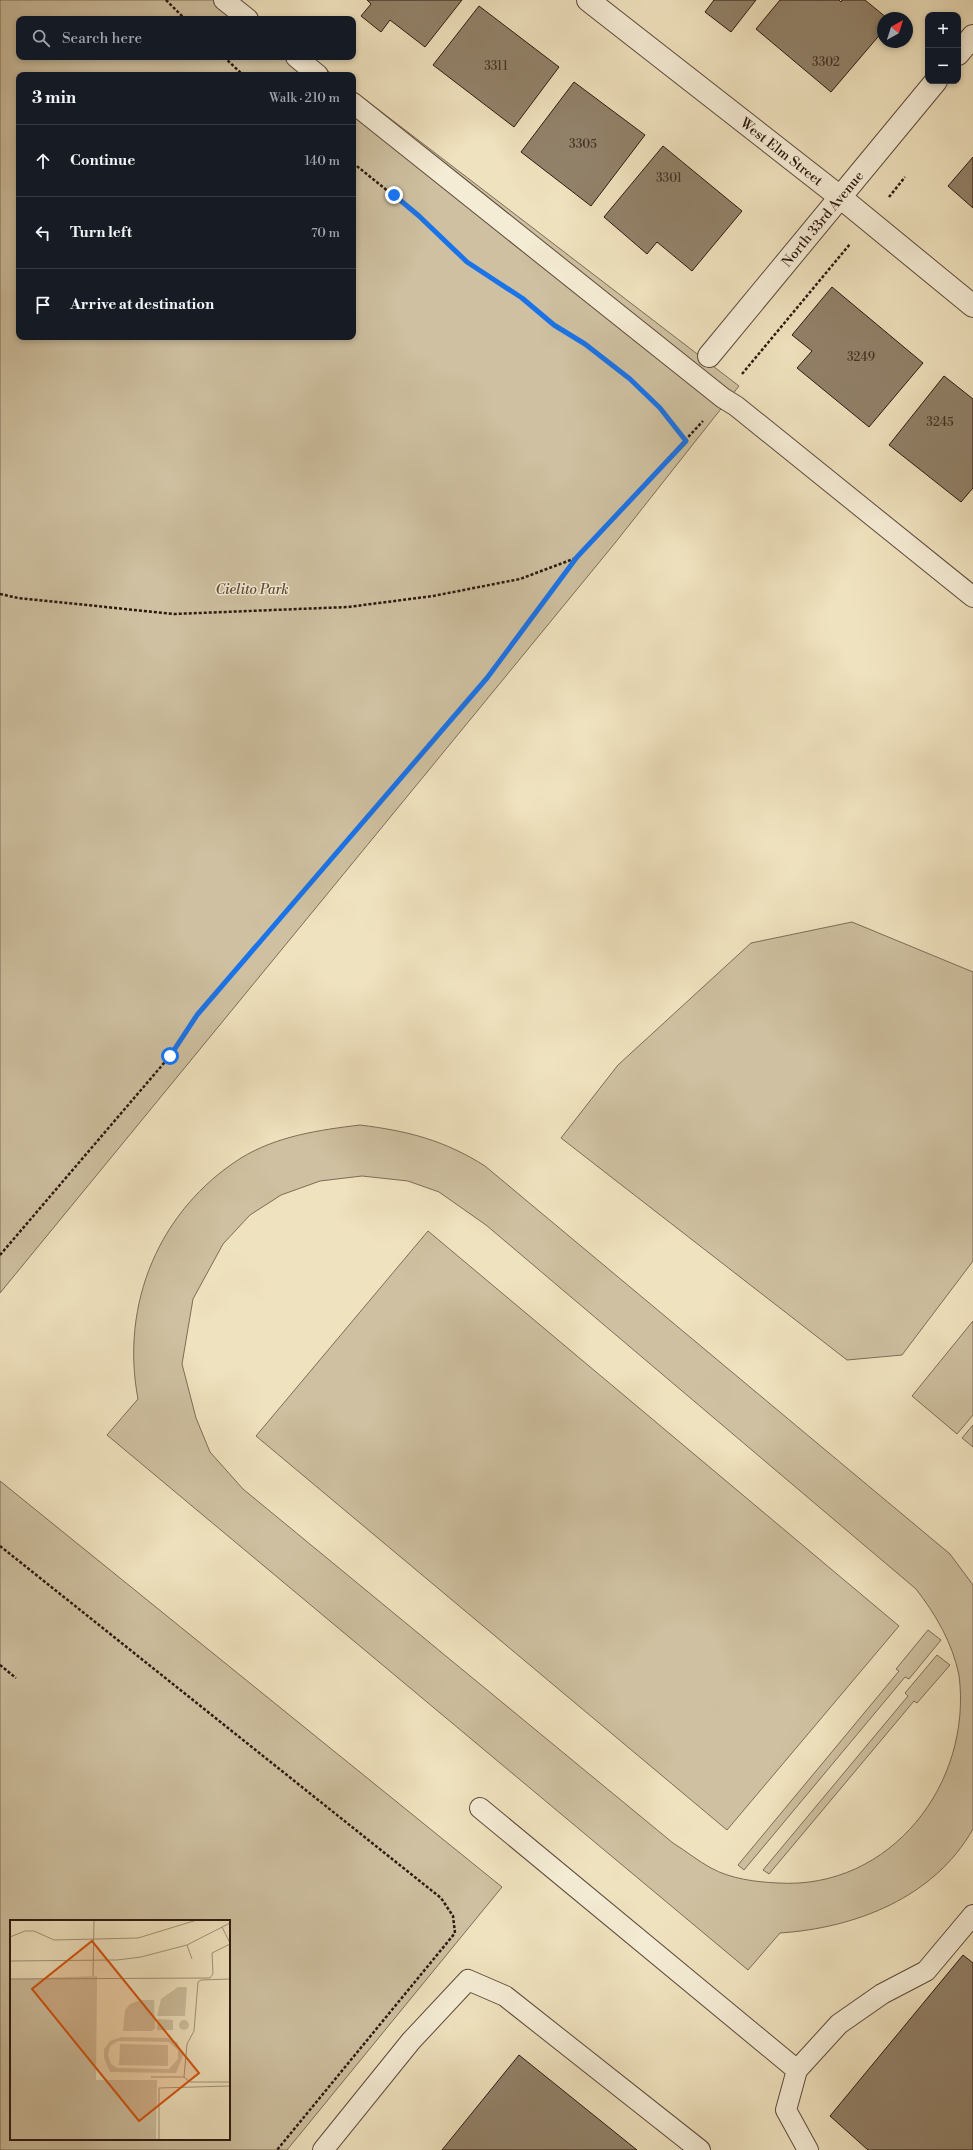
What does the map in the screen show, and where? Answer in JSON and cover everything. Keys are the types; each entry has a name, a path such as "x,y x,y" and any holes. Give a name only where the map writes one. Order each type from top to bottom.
{"street":[{"name":"West Elm Street","path":"588,0 840,197 868,222 973,306"},
{"path":"961,50 973,36"},
{"name":"North 33rd Avenue","path":"709,356 934,84"}],"lane":[{"path":"224,0 244,16"},
{"path":"300,60 314,72"},
{"path":"356,104 723,398 736,406 973,597"},
{"path":"480,1808 797,2070"},
{"path":"808,2150 786,2110 797,2070 839,2024 882,1994 926,1971 973,1914"},
{"path":"323,2150 411,2041 468,1980 505,1996 700,2150"}],"path":[{"path":"166,0 181,16"},
{"path":"227,60 240,72"},
{"path":"0,1255 170,1056 197,1015 487,678 577,557 686,441 660,408 630,379 585,344 554,325 522,298 467,262 419,216 356,165"},
{"path":"723,398 905,177"},
{"path":"0,594 18,598 174,614 348,606 433,596 520,580 577,557"},
{"path":"0,1546 441,1898 452,1916 455,1933 277,2150"},
{"path":"0,1664 16,1678"}],"green space":[{"name":"Cielito Park","path":"0,0 235,0 256,16 16,16 16,60 314,60 329,72 16,72 16,340 356,340 356,92 739,386 615,543 0,1293"},
{"path":"852,922 973,972 973,1261 902,1355 847,1360 561,1138 618,1065 751,943"},
{"path":"360,1125 394,1130 425,1138 455,1149 485,1166 950,1554 973,1585 973,1829 957,1853 937,1874 915,1891 890,1905 864,1916 808,1930 780,1933 748,1970 107,1435 138,1399 134,1364 135,1329 141,1295 152,1262 168,1232 188,1204 212,1179 255,1150 299,1135","holes":["362,1176 408,1181 439,1192 486,1225 916,1589 937,1619 952,1651 959,1675 960,1716 952,1754 937,1791 916,1822 888,1849 856,1869 819,1881 778,1883 752,1881 727,1875 706,1865 673,1843 243,1489 210,1452 196,1418 182,1364 193,1299 223,1244 250,1215 281,1195 320,1181"]},
{"path":"428,1231 899,1626 727,1830 256,1436"},
{"path":"973,1321 973,1415 957,1434 912,1396"},
{"path":"973,1425 973,1447 962,1438"},
{"path":"0,1481 502,1887 287,2150 0,2150"},
{"path":"928,1630 941,1640 909,1679 905,1677 744,1870 738,1865 899,1671 896,1669"},
{"path":"937,1655 950,1665 917,1703 914,1701 769,1874 763,1870 908,1696 905,1693"}],"building":[{"path":"367,0 462,0 425,47 390,20 381,32 361,16 371,4"},
{"path":"714,0 756,0 731,32 705,12"},
{"path":"780,0 839,0 841,2 842,0 865,0 880,12 877,12 877,38 831,92 756,29"},
{"path":"479,6 559,67 514,127 433,65"},
{"path":"574,82 645,135 591,206 521,152"},
{"path":"663,146 742,211 692,271 657,242 647,254 604,217"},
{"path":"973,157 973,208 948,186"},
{"path":"832,287 923,363 869,427 797,368 812,351 792,335"},
{"path":"944,376 973,399 973,488 961,502 889,445"},
{"path":"963,1955 973,1963 973,2150 868,2150 830,2116"},
{"path":"519,2055 637,2150 442,2150"}],"route":[{"path":"170,1056 197,1015 487,678 577,557 686,441 660,408 630,379 585,344 554,325 522,298 467,262 446,244 419,216 394,195"}]}
